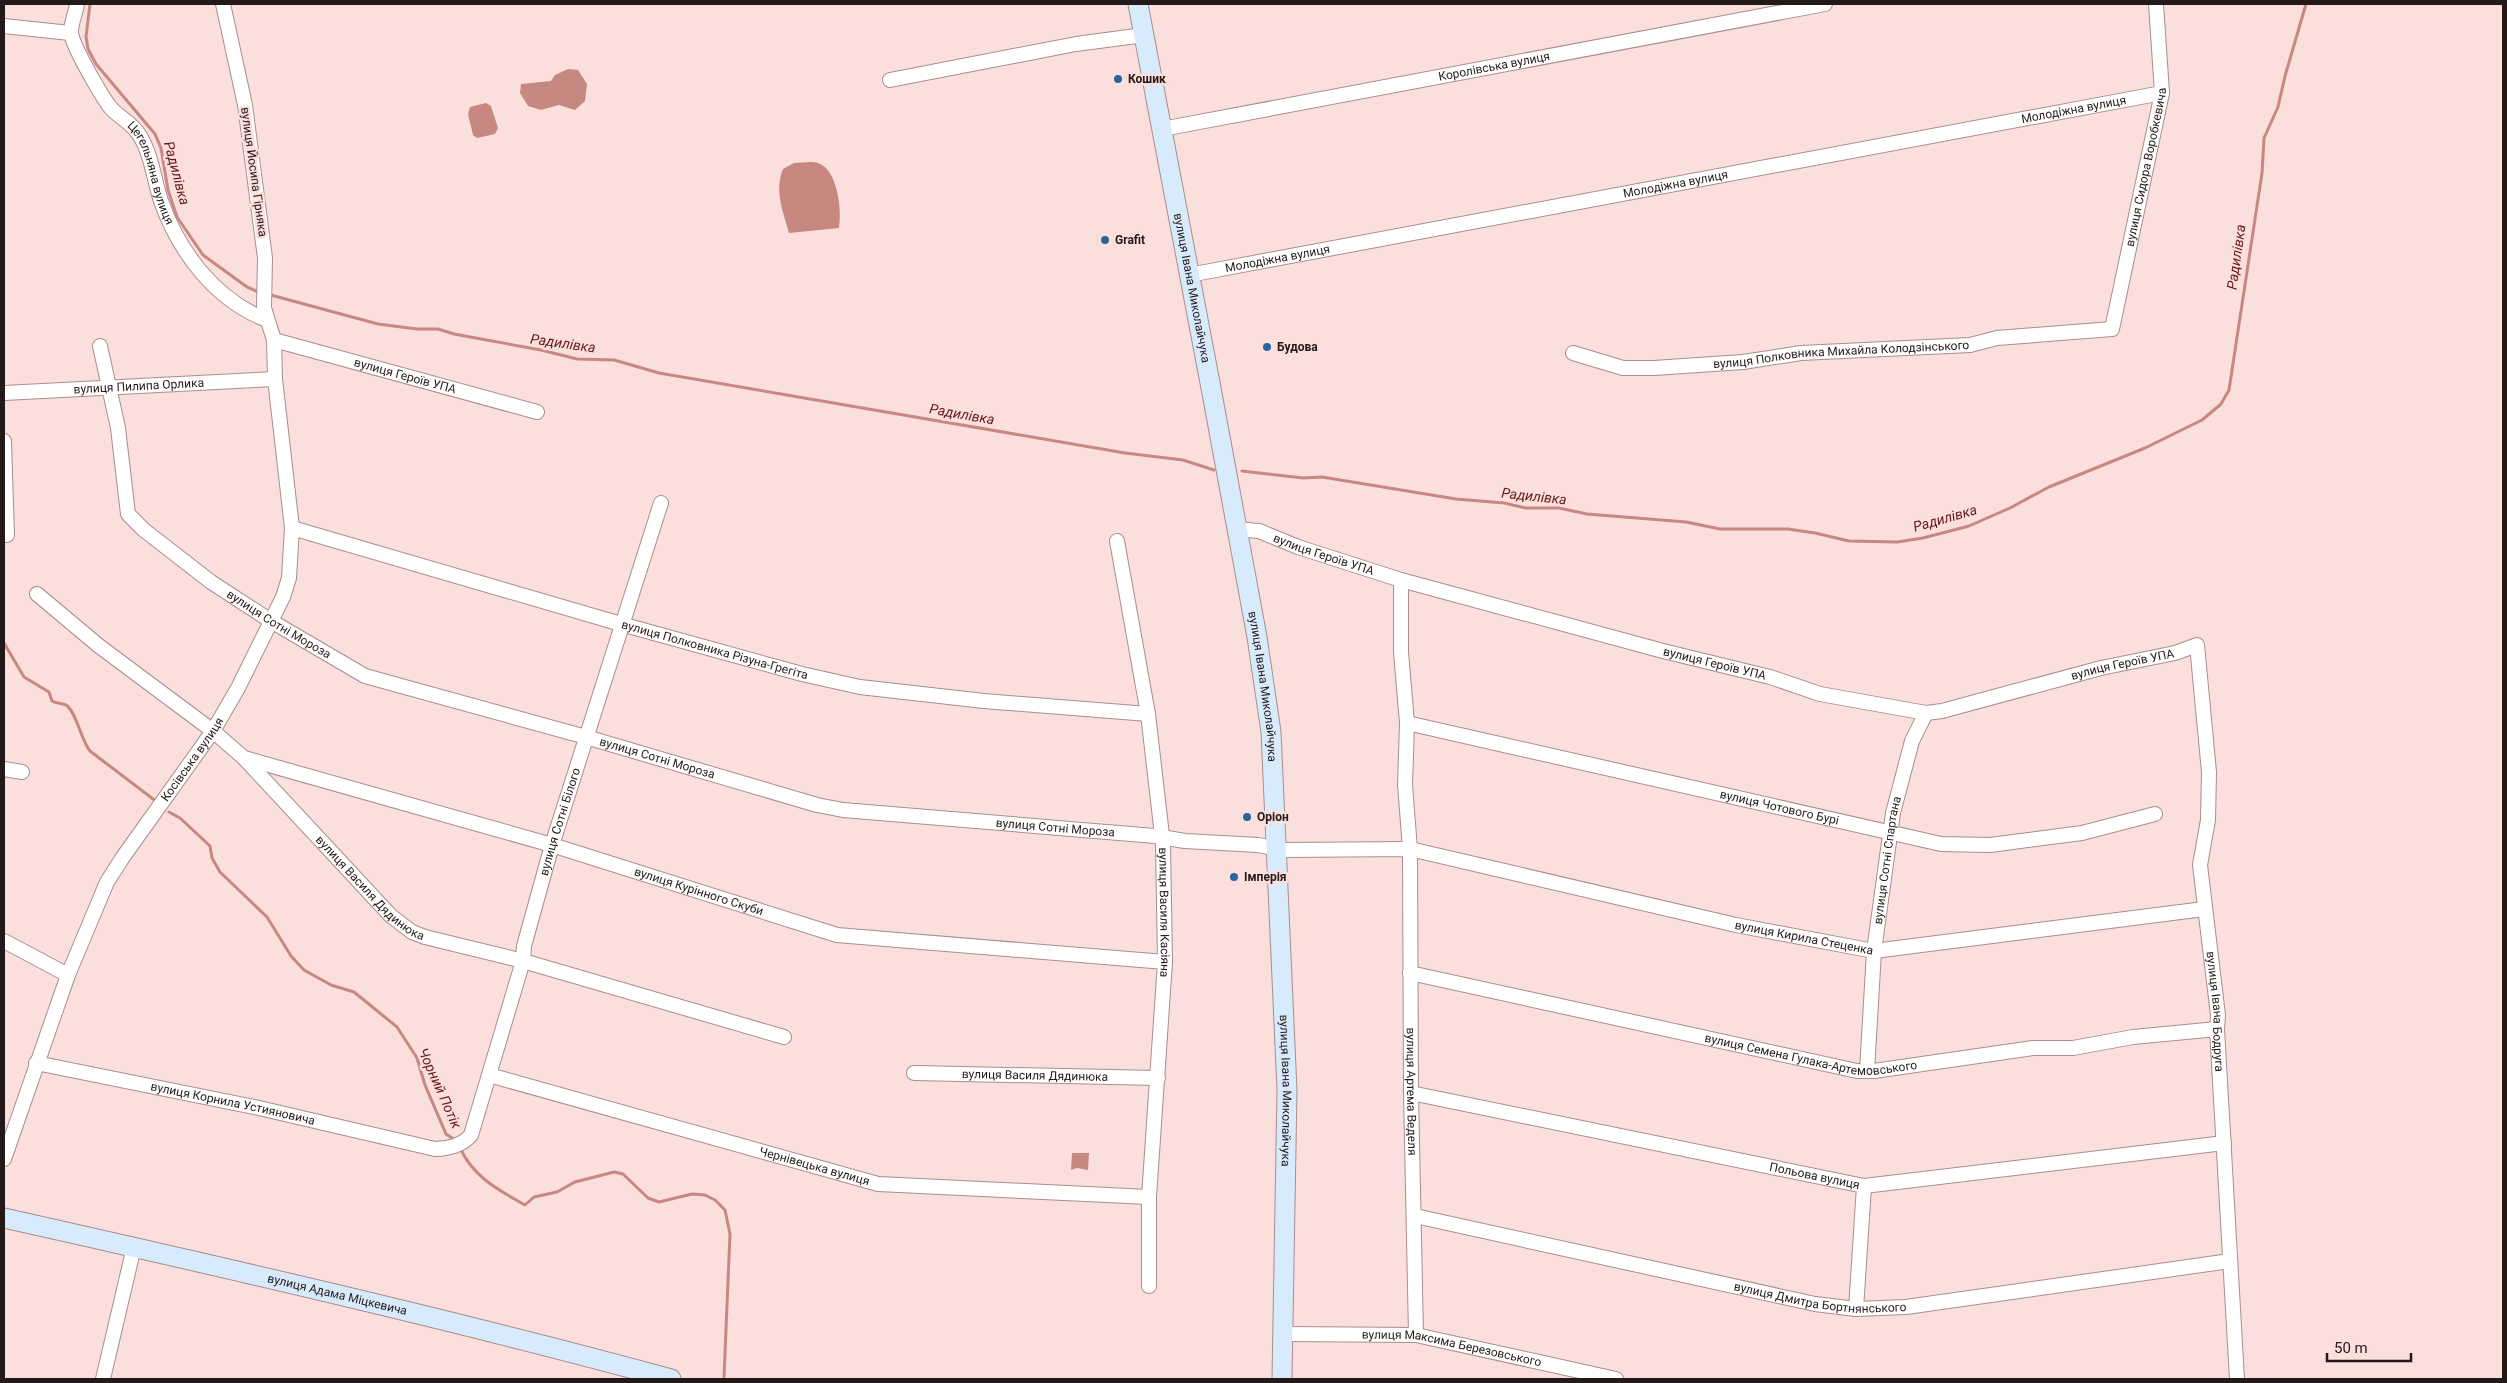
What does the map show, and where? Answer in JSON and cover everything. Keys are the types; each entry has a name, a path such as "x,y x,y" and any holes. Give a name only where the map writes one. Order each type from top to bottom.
{"street":[{"path":"4,26 70,33 77,4"},
{"name":"вулиця Йосипа Гірняка","path":"223,4 238,66 249,132 265,258 264,292 267,320 274,340"},
{"name":"вулиця Івана Миколайчука","path":"1138,4 1257,637 1271,732 1278,849 1287,1090 1282,1379"},
{"name":"Королівська вулиця","path":"1162,129 1825,4"},
{"name":"вулиця Сидора Воробкевича","path":"2112,329 2162,93 2156,4"},
{"name":"Цегельняна вулиця","path":"70,33 92,79 111,109 130,122 141,137 149,155 161,200 172,229 187,255 203,275 233,301 267,320"},
{"path":"890,80 1076,44 1144,35"},
{"name":"Молодіжна вулиця","path":"1189,275 2162,93"},
{"name":"вулиця Полковника Михайла Колодзінського","path":"1573,353 1623,368 1654,368 1743,362 1801,353 1970,344 1996,338 2112,329"},
{"name":"Косівська вулиця","path":"4,1159 68,975 114,871 213,731 238,688 287,588 292,562 292,528 275,379 274,340"},
{"name":"вулиця Героїв УПА","path":"274,340 536,412"},
{"name":"вулиця Сотні Мороза","path":"100,346 118,428 128,514 144,530 204,576 271,621 365,676 586,737 830,808 1163,837 1184,841 1258,845 1278,849 1410,849"},
{"name":"вулиця Пилипа Орлика","path":"4,393 275,379"},
{"path":"4,441 7,535"},
{"name":"вулиця Сотні Білого","path":"459,1144 471,1135 523,961 524,946 552,845 661,503"},
{"name":"вулиця Полковника Різуна-Грегіта","path":"292,528 621,624 802,674 860,687 984,701 1148,714"},
{"name":"вулиця Героїв УПА","path":"1236,529 1259,532 1401,580 1663,651 1770,677 1820,694 1926,713 1942,712 2101,668 2175,653 2197,645"},
{"name":"вулиця Василя Касіяна","path":"1117,541 1148,714 1163,837 1165,962 1149,1197 1148,1286"},
{"name":"вулиця Артема Веделя","path":"1401,580 1400,652 1407,723 1405,784 1410,849 1411,1093 1416,1336"},
{"name":"вулиця Василя Дядинюка","path":"37,594 99,646 213,731 244,758 398,923 424,937 523,961 784,1037"},
{"name":"вулиця Івана Бодруга","path":"2197,645 2209,772 2208,820 2200,859 2204,909 2217,1005 2237,1379"},
{"name":"вулиця Сотні Спартана","path":"1867,1071 1874,951 1880,901 1892,834 1893,813 1907,757 1915,733 1926,713"},
{"name":"вулиця Чотового Бурі","path":"1407,723 1941,844 1990,845 2082,833 2155,814"},
{"name":"вулиця Курінного Скуби","path":"244,758 552,845 837,935 1165,962"},
{"path":"4,768 22,772"},
{"name":"вулиця Кирила Стеценка","path":"1410,849 1736,925 1874,951 2204,909"},
{"path":"4,941 68,975"},
{"name":"вулиця Семена Гулака-Артемовського","path":"1410,973 1840,1068 1867,1071 2033,1048 2073,1048 2133,1037 2217,1029"},
{"name":"вулиця Корнила Устияновича","path":"36,1063 259,1108 431,1148 442,1149 459,1144"},
{"name":"вулиця Василя Дядинюка","path":"914,1073 1158,1078"},
{"name":"Чернівецька вулиця","path":"489,1075 878,1184 1149,1197"},
{"name":"Польова вулиця","path":"1411,1093 1864,1186 2224,1143"},
{"path":"1856,1309 1864,1186"},
{"name":"вулиця Дмитра Бортнянського","path":"1415,1216 1815,1304 1856,1309 1906,1307 2230,1261"},
{"name":"вулиця Адама Міцкевича","path":"4,1218 338,1294 547,1345 671,1379"},
{"path":"103,1379 134,1247"},
{"name":"вулиця Максима Березовського","path":"1284,1334 1416,1336 1616,1379"}],"shaded area":[{"path":"568,69 578,70 587,84 585,101 575,110 559,105 541,110 528,106 520,93 521,84 551,81 555,75"},
{"path":"486,103 491,106 498,128 495,134 477,138 473,135 468,114 470,107"},
{"path":"794,163 818,163 825,167 830,174 839,201 839,228 789,233 780,201 779,185 783,169"},
{"path":"1072,1153 1089,1153 1088,1170 1077,1168 1071,1170"}],"waterway":[{"name":"Радилівка","path":"90,4 86,37 88,49 96,64 155,134 161,148 168,190 177,217 203,255 247,287 261,293"},
{"name":"Радилівка","path":"1242,471 1303,478 1322,477 1456,499 1504,503 1526,508 1559,508 1587,514 1686,522 1720,529 1788,529 1849,541 1897,542 1923,538 1969,526 2010,508 2049,487 2145,448 2202,420 2221,404 2229,390 2262,173 2264,138 2278,107 2306,4"},
{"name":"Радилівка","path":"267,294 378,324 417,329 438,329 454,334 541,350 577,359 614,360 659,373 1125,453 1183,460 1214,470"},
{"name":"Чорний Потік","path":"4,643 24,677 49,692 52,701 70,708 90,751 157,802"},
{"name":"Чорний Потік","path":"169,812 180,818 210,846 212,858 220,872 267,917 291,956 304,970 331,985 354,992 397,1027 417,1058 425,1085 446,1134 455,1140"},
{"name":"Чорний Потік","path":"460,1148 472,1167 480,1175 525,1205 534,1197 557,1192 575,1182 614,1172 623,1174 648,1198 659,1202 692,1194 705,1195 715,1200 725,1210 730,1234 724,1377"}],"place":[{"name":"Кошик","path":"1118,79"},
{"name":"Grafit","path":"1105,240"},
{"name":"Будова","path":"1267,347"},
{"name":"Оріон","path":"1247,817"},
{"name":"Імперія","path":"1234,877"}]}
